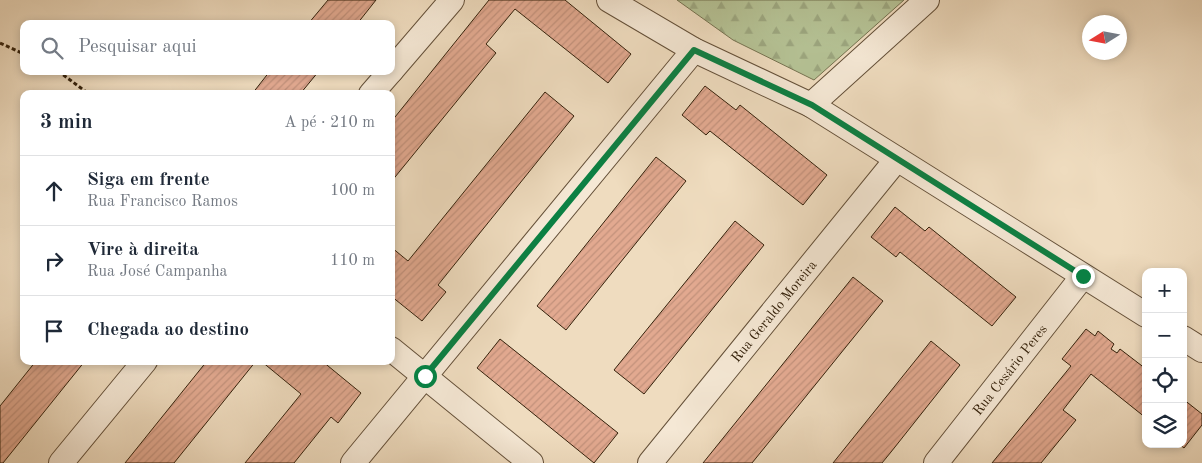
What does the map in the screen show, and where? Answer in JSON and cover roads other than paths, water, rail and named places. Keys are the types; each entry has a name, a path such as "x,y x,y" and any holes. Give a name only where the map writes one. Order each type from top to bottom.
{"street":[{"path":"395,66 452,0"},
{"path":"609,0 694,50 812,105 1143,313"},
{"path":"812,105 927,0"},
{"path":"353,463 694,50"},
{"path":"374,90 388,75"},
{"name":"Rua Geraldo Moreira","path":"650,463 897,159"},
{"name":"Rua Cesário Peres","path":"936,463 1083,276"},
{"path":"1187,341 1202,350"},
{"path":"395,352 531,463"},
{"path":"61,463 142,365"}]}
